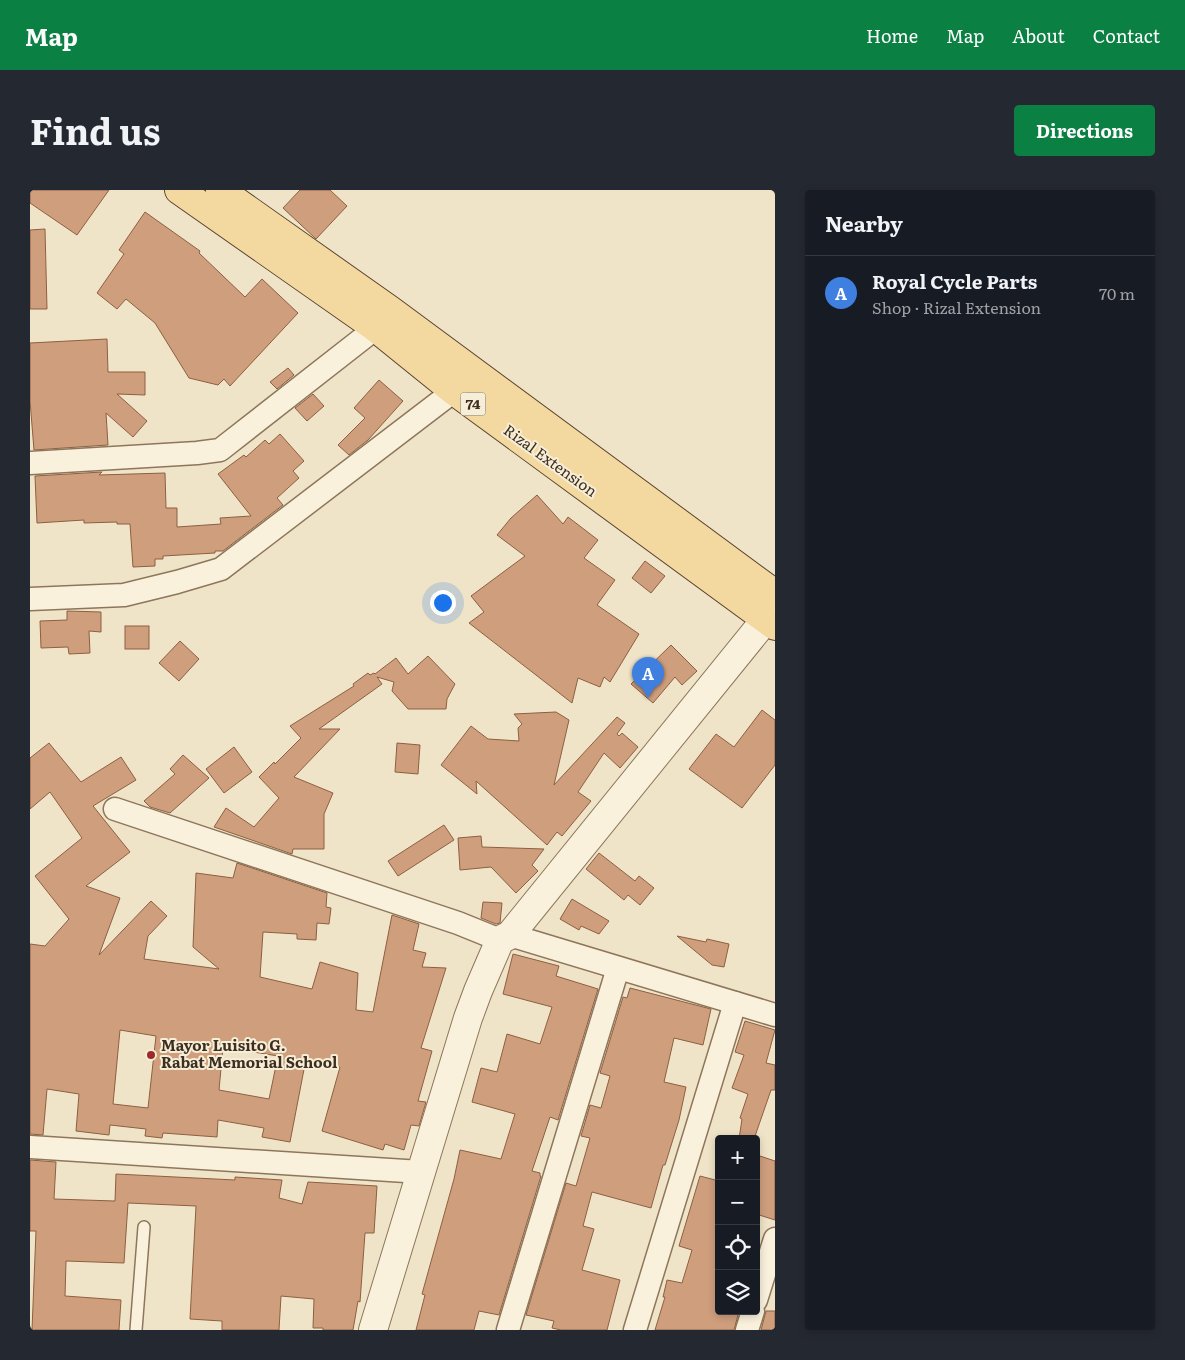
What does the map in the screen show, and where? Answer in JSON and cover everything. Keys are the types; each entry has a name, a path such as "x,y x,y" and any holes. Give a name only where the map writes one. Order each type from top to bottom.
{"main road":[{"name":"Rizal Extension","path":"180,190 376,328 454,391 772,618"},
{"name":"Rizal Extension","path":"220,190 390,310 775,594"}],"street":[{"path":"30,463 220,450 376,328"},
{"path":"30,599 124,595 221,569 454,391"},
{"path":"374,1330 478,990 505,938 772,618"},
{"path":"115,809 505,938 618,968 775,1015"},
{"path":"508,1330 618,968"},
{"path":"635,1330 735,1003"},
{"path":"30,1147 421,1172"},
{"path":"760,1287 775,1239"},
{"path":"747,1330 752,1315"}],"lane":[{"path":"136,1330 144,1227"}],"building":[{"path":"30,190 109,190 77,235 30,203"},
{"path":"300,190 330,190 347,206 316,239 283,208"},
{"path":"145,212 200,251 199,253 245,297 262,279 298,313 230,386 224,379 218,385 189,378 155,323 126,299 117,309 97,293 124,254 119,250"},
{"path":"45,229 47,309 30,309 30,230"},
{"path":"107,339 108,372 145,372 145,395 117,394 147,421 133,437 106,413 108,445 34,450 30,401 30,343"},
{"path":"288,368 294,375 277,389 270,382"},
{"path":"379,380 403,401 368,440 349,455 338,445 365,418 354,408"},
{"path":"313,394 324,406 307,421 295,408"},
{"path":"280,434 304,461 293,471 299,478 277,498 283,505 223,551 163,556 163,559 155,559 155,566 133,567 130,524 117,524 117,522 84,523 84,520 37,523 35,476 102,472 99,475 165,473 166,508 177,508 177,527 221,524 220,518 251,516 218,474 244,455 246,457 265,440 269,444"},
{"path":"537,495 563,524 568,517 598,540 584,558 615,580 597,605 639,634 610,682 604,677 600,687 578,678 572,703 469,623 484,612 471,596 525,556 497,535 511,518"},
{"path":"645,561 665,576 651,593 632,578"},
{"path":"67,611 101,612 101,632 89,631 90,653 69,654 68,647 41,648 40,621 67,620"},
{"path":"125,626 149,626 149,649 125,649"},
{"path":"180,641 199,659 179,681 159,663"},
{"path":"671,645 697,671 682,685 675,677 653,703 631,684"},
{"path":"428,656 455,684 447,699 446,709 408,709 392,691 394,682 377,677 382,684 319,729 340,729 294,777 333,793 324,814 324,849 293,849 292,854 214,827 226,808 254,827 279,798 259,777 301,738 290,726 354,686 353,684 368,673 370,675 375,674 396,658 408,674"},
{"path":"762,710 775,720 775,765 742,808 689,769 716,734 734,747"},
{"path":"556,712 569,720 554,785 617,717 625,723 617,734 619,736 622,733 638,747 620,768 604,753 578,792 591,801 562,836 557,832 547,845 476,781 477,794 441,765 471,726 488,739 519,741 518,728 522,724 514,714"},
{"path":"49,743 81,782 121,757 136,780 93,806 130,852 86,886 120,898 99,955 151,901 167,916 148,936 144,959 219,969 193,947 196,873 233,878 237,863 327,893 326,907 331,908 329,924 317,923 316,940 297,939 297,934 263,932 260,977 312,989 320,962 358,973 356,1010 373,1012 392,915 419,924 413,950 426,953 422,967 446,968 421,1048 432,1051 418,1101 426,1102 419,1126 411,1125 404,1150 385,1144 383,1150 322,1131 340,1067 306,1059 290,1142 262,1137 264,1128 218,1120 217,1137 163,1133 162,1138 145,1136 146,1129 110,1125 109,1135 76,1131 79,1094 47,1089 43,1135 30,1134 30,944 45,946 69,919 35,876 82,838 50,792 30,809 30,758","holes":["120,1030 156,1036 148,1108 113,1104","223,1047 278,1056 269,1099 219,1090"]},
{"path":"397,743 420,745 418,774 395,772"},
{"path":"234,747 252,772 224,793 206,769"},
{"path":"183,755 209,778 170,813 150,807 144,801 175,774 170,769"},
{"path":"444,825 454,840 398,876 388,861"},
{"path":"481,836 482,847 544,849 532,865 538,871 516,893 491,867 460,870 458,838"},
{"path":"599,853 635,881 639,876 654,888 640,905 628,895 624,900 586,869"},
{"path":"572,899 609,921 599,934 581,926 579,930 560,919"},
{"path":"483,902 502,903 500,923 496,924 481,918"},
{"path":"677,936 706,942 707,939 729,944 724,967 712,965"},
{"path":"513,954 559,966 556,976 598,989 558,1120 550,1117 532,1171 540,1173 541,1176 499,1315 479,1311 474,1330 416,1330 425,1295 422,1294 454,1179 460,1150 501,1159 515,1114 472,1102 481,1068 497,1072 507,1034 540,1044 552,1007 503,994"},
{"path":"630,988 711,1009 703,1045 674,1038 664,1082 686,1087 679,1120 665,1165 663,1165 651,1208 592,1192 583,1226 594,1229 582,1270 620,1280 607,1330 561,1330 552,1328 554,1321 526,1315 566,1183 576,1186 590,1138 581,1136 590,1105 601,1108 610,1076 600,1073 623,997 627,998"},
{"path":"745,1021 775,1030 766,1063 775,1065 775,1090 771,1090 755,1135 740,1135 742,1119 740,1118 748,1094 732,1088 744,1055 735,1052"},
{"path":"760,1156 775,1161 775,1220 760,1215"},
{"path":"30,1160 56,1162 54,1199 115,1201 116,1174 235,1180 235,1177 282,1180 279,1198 302,1204 308,1182 377,1186 374,1233 365,1233 360,1302 358,1301 353,1330 313,1328 314,1299 281,1296 279,1330 222,1330 222,1321 190,1319 196,1206 128,1203 124,1263 66,1261 65,1296 121,1300 119,1330 32,1330 36,1231 30,1231"},
{"path":"700,1176 715,1180 715,1315 738,1315 734,1330 655,1330 665,1297 663,1297 667,1280 682,1283 692,1250 679,1246"},
{"path":"766,1311 775,1311 775,1330 761,1330"}],"place":[{"name":"Royal Cycle Parts","path":"648,698"},
{"name":"Mayor Luisito G. Rabat Memorial School","path":"151,1055"}]}
